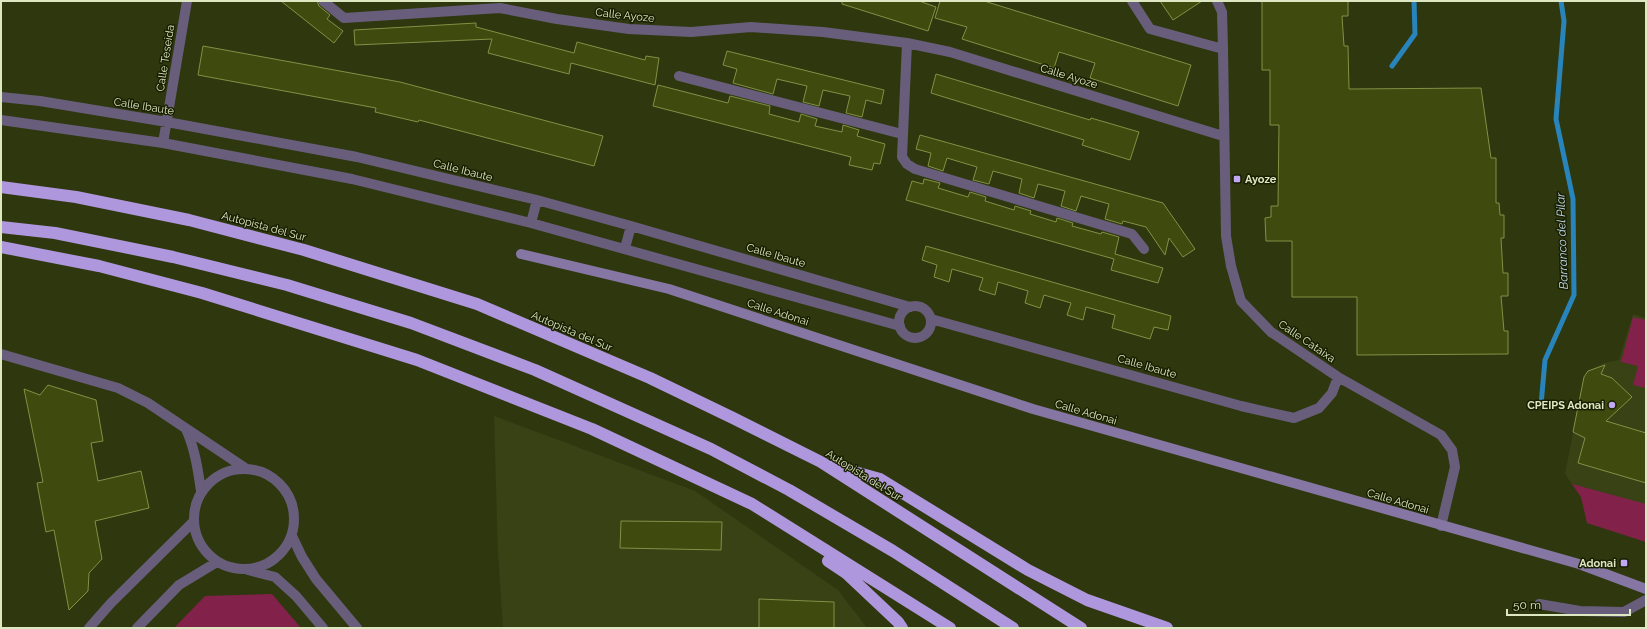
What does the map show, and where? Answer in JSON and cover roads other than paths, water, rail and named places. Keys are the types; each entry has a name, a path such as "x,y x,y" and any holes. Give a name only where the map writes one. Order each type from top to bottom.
{"highway":[{"name":"Autopista del Sur","path":"1,186 76,197 189,220 304,250 477,304 650,378 821,462 1081,628"},
{"path":"1,227 55,234 173,257 287,285 411,323 535,370 711,449 788,490 893,551 1013,628"},
{"path":"1,247 99,266 202,293 417,360 592,429 752,504 950,628"},
{"path":"821,462 880,479 1041,577 1086,600 1167,628"},
{"path":"752,504 846,573 898,622 902,628"}],"street":[{"name":"Calle Teseida","path":"163,143 187,1"},
{"name":"Calle Ayoze","path":"323,1 344,18 502,4 557,19 629,29 691,32 751,27 823,32 907,43 950,52 1223,136"},
{"path":"1132,1 1150,29 1223,50"},
{"name":"Calle Cataixa","path":"1217,1 1222,12 1223,136 1226,236 1231,266 1241,301 1271,332 1338,377 1442,435 1452,450 1455,467 1441,526"},
{"path":"907,43 902,134 902,157 907,164 915,169 1132,234 1144,249"},
{"path":"679,76 902,134"},
{"name":"Calle Ibaute","path":"1,97 40,101 167,122 357,156 537,200 910,307"},
{"path":"1,120 163,143 352,179 531,223 625,248 900,326"},
{"path":"531,223 537,200"},
{"path":"625,248 631,226"},
{"name":"Calle Adonai","path":"521,254 669,289 1033,409 1579,564 1646,589"},
{"path":"920,306 928,312 931,319 930,329 926,334 918,338 909,337 900,326 902,313 910,307 920,306"},
{"name":"Calle Ibaute","path":"931,319 1241,406 1294,418 1319,408 1332,393 1338,377"},
{"path":"1,354 118,388 148,402 245,468"},
{"path":"186,429 192,442 201,491"},
{"path":"248,570 264,566 278,557 292,536 294,512 288,494 277,481 262,472 245,468 228,470 213,478 201,491 194,506 193,522 196,538 205,552 217,562 232,569 248,570 275,577 296,596 324,628"},
{"path":"89,628 111,603 193,522"},
{"path":"292,536 302,557 316,579 358,628"},
{"path":"137,628 179,585 217,562"},
{"path":"1539,604 1580,610 1624,612 1646,600"}],"waterway":[{"path":"1392,66 1415,34 1414,1"},
{"name":"Barranco del Pilar","path":"1541,405 1545,360 1574,295 1573,199 1556,119 1564,21 1561,1"}],"place":[{"name":"Ayoze","path":"1237,179"},
{"name":"CPEIPS Adonai","path":"1612,405"},
{"name":"Adonai","path":"1624,563"}]}
